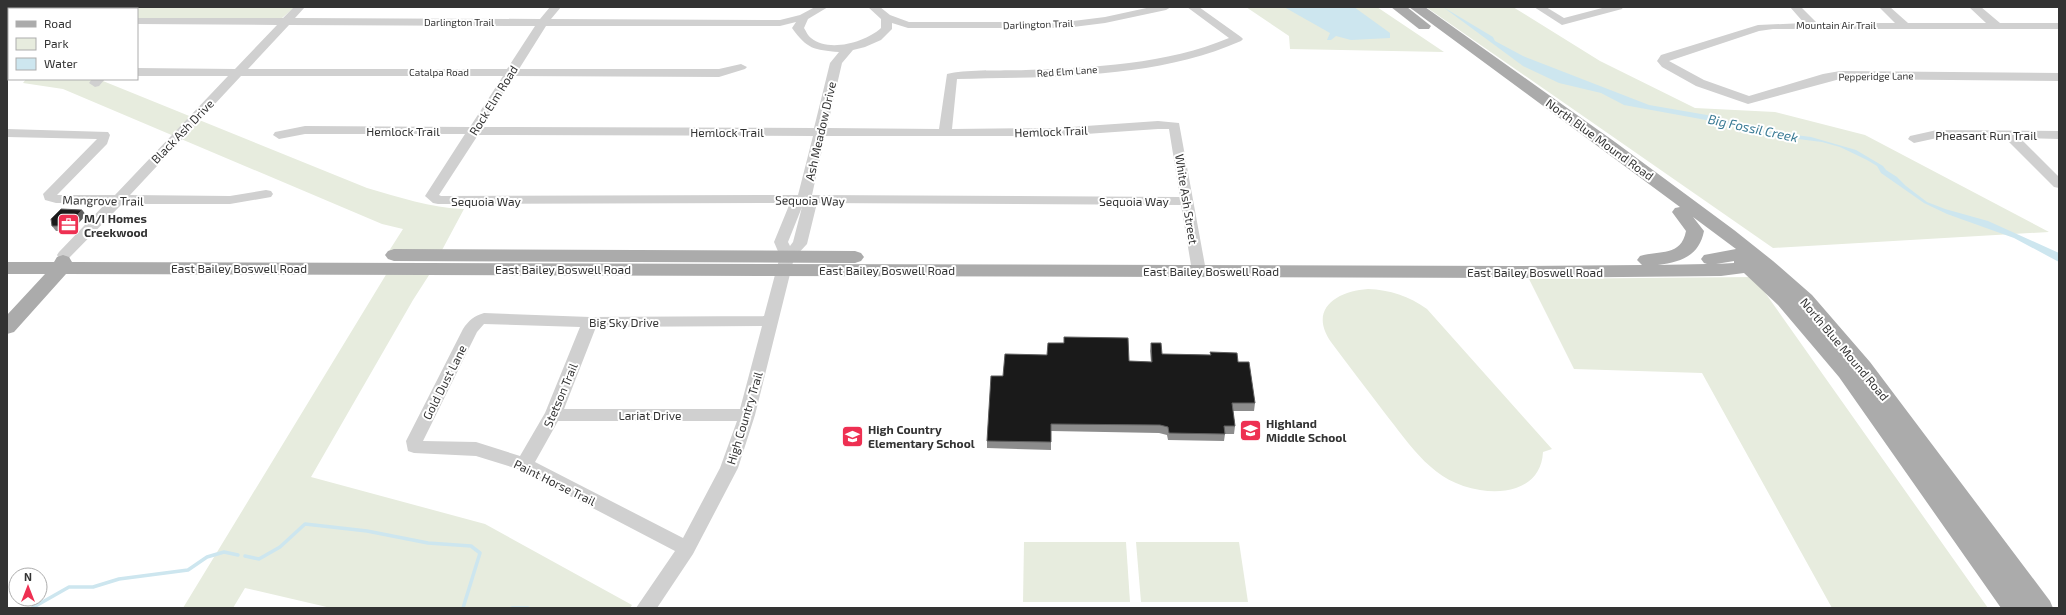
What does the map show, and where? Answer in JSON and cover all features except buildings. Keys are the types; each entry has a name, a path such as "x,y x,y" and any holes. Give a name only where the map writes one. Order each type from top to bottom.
{"main road":[{"name":"North Blue Mound Road","path":"1398,7 1452,47 1468,51"},
{"name":"North Blue Mound Road","path":"1416,7 1468,51 1681,212 1751,260 1805,300 1863,367 2041,608"},
{"name":"North Blue Mound Road","path":"1485,64 1502,68 1609,145 1751,260 1846,372 2015,608"},
{"name":"North Blue Mound Road","path":"1646,260 1678,255 1692,246 1695,232 1681,212"},
{"name":"East Bailey Boswell Road","path":"7,255 57,264"},
{"name":"East Bailey Boswell Road","path":"1198,264 1260,271 1325,265 1352,267 1397,266 1400,264 1399,259 1751,260"},
{"name":"East Bailey Boswell Road","path":"7,268 57,264 785,263 1325,265 1705,271 1751,260"},
{"path":"7,307 57,264"},
{"path":"7,327 57,264"},
{"path":"1992,575 2001,576 2012,585 2030,608"}],"street":[{"name":"Black Ash Drive","path":"57,264 300,7"},
{"name":"Rock Elm Road","path":"432,196 510,72 543,22 556,7"},
{"name":"Darlington Trail","path":"138,21 780,23 804,17 823,7"},
{"path":"873,7 882,12 889,22 885,32"},
{"name":"Darlington Trail","path":"887,18 908,24 1065,24 1105,20 1166,7"},
{"name":"Red Elm Lane","path":"945,132 951,76 1069,73 1144,64 1221,47 1237,39 1192,7"},
{"path":"1539,7 1562,22 1618,7"},
{"path":"1794,7 1812,24"},
{"path":"1884,7 1904,25"},
{"path":"1974,7 1997,26"},
{"path":"804,17 798,28 800,34 805,39 823,47 836,63"},
{"name":"Darlington Trail","path":"780,23 798,28"},
{"name":"Darlington Trail","path":"823,47 849,47 871,42 885,32 908,24"},
{"name":"Mountain Air Trail","path":"1700,83 1666,65 1663,61 1665,57 1758,28 1812,24 2059,26"},
{"name":"Ash Meadow Drive","path":"785,263 800,244 809,207 804,199 836,63 849,47"},
{"name":"Catalpa Road","path":"138,72 719,73 741,67"},
{"name":"Pepperidge Lane","path":"1700,83 1748,100 1756,99 1827,77 1840,75 2059,76"},
{"name":"Hemlock Trail","path":"279,135 305,130 1058,132 1158,125 1175,126"},
{"name":"White Ash Street","path":"1175,126 1198,264"},
{"name":"Mangrove Trail","path":"7,133 104,135 103,141 53,190 50,197 64,199 118,200 230,200 266,194"},
{"name":"Pheasant Run Trail","path":"1914,139 1937,134 2059,135"},
{"path":"2009,135 2059,184"},
{"name":"Sequoia Way","path":"432,196 438,200 804,199 1188,201"},
{"name":"High Country Trail","path":"646,608 687,549 722,485 738,446 785,263"},
{"name":"Big Sky Drive","path":"479,320 492,318 590,322 771,321"},
{"name":"Gold Dust Lane","path":"414,446 414,441 471,329 479,320"},
{"name":"Stetson Trail","path":"524,464 539,444 553,415 590,322"},
{"name":"Lariat Drive","path":"553,415 747,415"},
{"name":"Paint Horse Trail","path":"414,446 476,449 524,464 687,549"}],"green space":[{"path":"295,7 282,18 138,18 138,8 124,8"},
{"path":"1246,7 1377,7 1444,52 1290,49 1289,36"},
{"path":"1426,7 1513,7 1600,61 1695,108 1775,112 1865,135 2049,232 1773,248"},
{"path":"25,80 100,80 367,188 439,207 464,209 441,252 389,251 403,229 382,224 63,89 23,83"},
{"path":"431,272 413,300 311,477 485,524 632,605 630,608 331,608 245,588 233,608 183,608 387,273"},
{"path":"1754,277 1988,608 1832,608 1702,373 1574,369 1529,279"},
{"path":"1368,289 1399,294 1427,309 1552,449 1543,452 1541,464 1532,479 1516,488 1502,491 1484,491 1463,486 1449,480 1436,471 1414,450 1337,351 1325,330 1323,320 1324,311 1329,304 1346,293"},
{"path":"1024,542 1126,542 1130,602 1023,602"},
{"path":"1136,542 1239,542 1248,602 1141,602"}],"water":[{"path":"1284,7 1354,7 1390,33 1390,38 1351,40 1336,36 1331,40 1327,40 1330,33"},
{"name":"Big Fossil Creek","path":"1443,7 1493,37 1495,41 1523,56 1649,105 1707,115 1764,131 1811,137 1856,150 1883,166 1927,202 1945,209 1988,221 2059,253 2059,262 2014,238 1947,214 1924,203 1881,173 1877,166 1840,147 1822,142 1773,136 1728,124 1624,105 1601,93 1559,83 1523,66"}],"waterway":[{"path":"245,556 259,559 280,547 305,524 367,531 428,543 471,546 480,553 463,608"},
{"path":"32,608 69,587 93,587 119,579 188,570 207,557 224,552 238,555"},
{"path":"512,608 528,608"}],"place":[{"name":"M/I Homes Creekwood","path":"68,225"},
{"name":"Highland Middle School","path":"1251,430"},
{"name":"High Country Elementary School","path":"852,436"}]}
